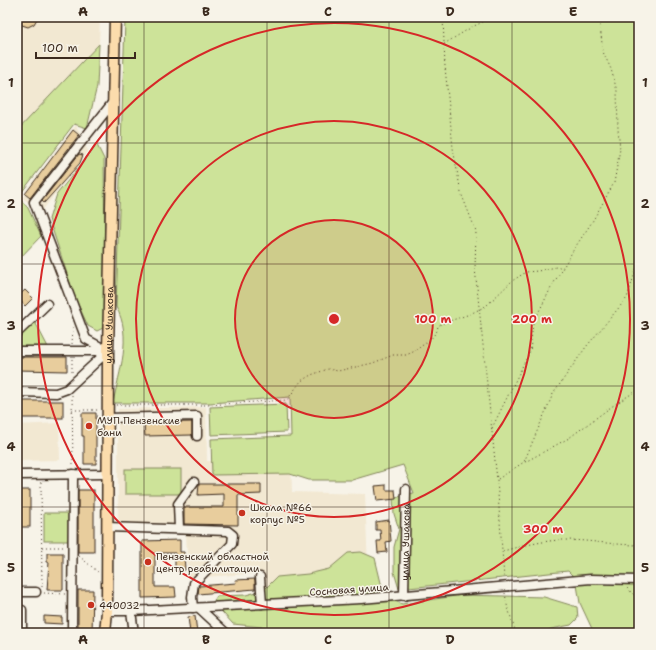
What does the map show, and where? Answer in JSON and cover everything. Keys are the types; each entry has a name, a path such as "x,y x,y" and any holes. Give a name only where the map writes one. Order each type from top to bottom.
{"main road":[{"name":"улица Ушакова","path":"105,633 107,612 106,474 115,17"}],"street":[{"path":"108,351 86,339 34,202 113,102"},
{"path":"17,333 47,304"},
{"path":"17,351 108,351"},
{"path":"17,392 56,393 67,389 108,351"},
{"path":"107,411 197,416 197,436"},
{"path":"72,633 73,474"},
{"path":"17,475 106,474"},
{"path":"179,529 178,504 194,482"},
{"name":"улица Ушакова","path":"404,596 406,489"},
{"path":"107,526 228,531 233,535 232,544 194,583 192,596 196,608 226,633"},
{"path":"260,577 262,604"},
{"name":"Сосновая улица","path":"107,612 361,600 591,579 639,580"},
{"path":"17,592 36,592"},
{"path":"22,610 22,633"},
{"path":"131,611 134,633"}],"path":[{"path":"442,17 453,148 461,193 476,231 475,268 497,480 504,587 507,605 516,633"},
{"path":"444,44 472,27 493,17"},
{"path":"491,428 530,351 533,323 563,267 592,222 614,183 620,149 618,129 618,91 611,69 603,52 599,17"},
{"path":"524,462 553,394 586,347 627,298 639,260"},
{"path":"72,410 107,411 286,400 301,381 310,375 328,369 338,371 373,363 393,355 406,355 430,340 437,331 438,326 470,314 486,306 512,281 526,272 563,267"},
{"path":"497,480 524,462 569,438 611,407 639,389"},
{"path":"41,474 41,593 72,594"},
{"path":"502,551 563,540 620,545 639,545"},
{"path":"42,547 72,547 102,574"},
{"path":"620,580 639,600"}],"shaded area":[{"path":"17,17 100,17 99,44 17,131"},
{"path":"76,125 88,151 42,211 22,198"},
{"name":"Школа №66 корпус №5","path":"206,407 207,461 291,462 292,492 365,494 369,594 263,599 263,573 188,578 186,532 118,532 118,409"},
{"path":"59,423 60,460 17,461 17,425"}],"green space":[{"path":"127,17 639,17 639,633 594,633 580,603 576,579 568,571 399,589 394,572 394,547 399,529 394,514 393,499 414,493 403,465 352,480 309,480 290,474 212,475 211,439 291,436 290,397 210,403 113,403 121,367 124,342 124,330 116,307 125,20"},
{"path":"99,44 97,86 87,128 74,124 18,197 28,208 41,236 17,261 17,131"},
{"path":"97,145 104,159 105,274 103,328 97,331 88,326 75,298 49,219 57,194"},
{"path":"35,322 48,347 17,347 17,339"},
{"path":"286,404 287,432 211,435 210,407"},
{"path":"125,469 181,469 181,494 125,494"},
{"path":"44,513 70,513 70,541 44,541"},
{"path":"361,552 375,558 381,583 393,600 402,604 462,595 544,597 577,607 578,618 571,625 551,629 541,633 262,633 262,627 233,624 213,602 217,596 246,595 264,590 277,577 308,574 329,569 348,553"}],"building":[{"path":"17,17 38,17 34,24 28,27 19,24"},
{"path":"73,130 79,135 30,198 25,194"},
{"path":"79,154 83,155 80,163 44,203 42,201"},
{"path":"25,290 33,298 25,306 17,297"},
{"path":"17,357 67,357 67,371 17,370"},
{"path":"17,401 63,401 63,418 17,418"},
{"path":"82,413 96,413 96,464 84,464"},
{"path":"192,422 192,435 145,436 144,423"},
{"name":"Школа №66 корпус №5","path":"199,484 261,484 261,494 238,495 238,525 184,524 184,507 224,507 224,494 198,495"},
{"path":"386,485 386,490 395,490 396,499 377,501 375,486"},
{"path":"17,490 30,490 30,527 17,527"},
{"path":"78,490 94,490 94,552 78,552"},
{"path":"389,520 391,541 386,542 387,552 378,553 377,541 381,541 380,530 376,530 376,522"},
{"name":"Пензенский областной центр реабилитации","path":"180,540 180,552 184,552 185,570 175,571 175,553 155,553 155,587 175,587 176,597 142,598 142,541"},
{"path":"47,553 63,553 63,590 47,590 49,562 47,562"},
{"path":"255,579 255,589 198,594 199,586 236,583 235,580"},
{"path":"78,590 93,590 92,633 78,633"},
{"path":"44,616 62,617 62,624 44,623"},
{"path":"195,616 197,633 190,633 188,617"}],"place":[{"name":"МУП Пензенские бани","path":"89,426"},
{"name":"Школа №66 корпус №5","path":"242,513"},
{"name":"Пензенский областной центр реабилитации","path":"148,562"},
{"name":"440032","path":"91,605"}]}
